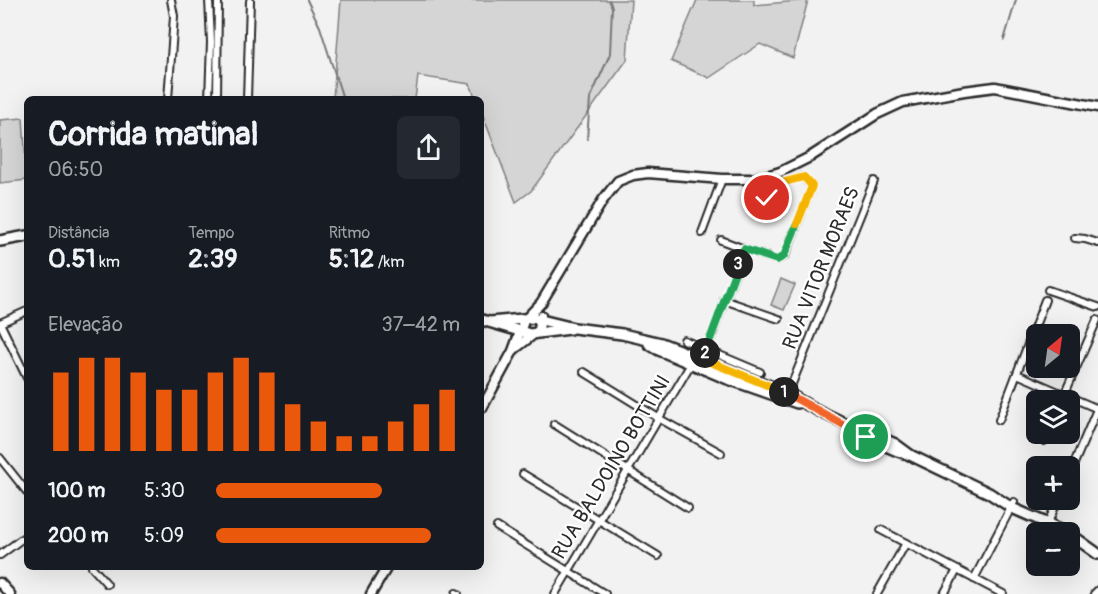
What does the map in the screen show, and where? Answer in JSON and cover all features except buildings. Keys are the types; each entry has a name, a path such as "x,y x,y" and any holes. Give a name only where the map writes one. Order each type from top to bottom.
{"main road":[{"path":"484,404 513,351 524,321 541,303 603,200 618,181 633,175 648,173 753,179 780,172 810,157 877,114 903,102 935,96 995,87 1098,106"},
{"path":"0,241 24,237"},
{"path":"513,351 536,334 541,326 541,303"},
{"path":"486,321 527,318 574,328 622,334 644,341 659,350 697,360 787,396 867,434 892,450 910,454 1048,522"},
{"path":"486,321 536,334 574,328"},
{"path":"1080,541 1098,554"},
{"path":"371,594 385,570"},
{"path":"0,583 10,594"}],"street":[{"path":"168,96 174,15 171,0"},
{"path":"209,0 211,19 209,96"},
{"path":"217,96 218,0"},
{"path":"247,96 250,1"},
{"path":"209,76 218,76"},
{"path":"721,240 777,260 784,256 812,186 804,177 799,177 773,185 767,198 757,196 754,188"},
{"path":"702,233 722,179"},
{"name":"RUA VITOR MORAES","path":"787,396 874,181"},
{"path":"1075,238 1098,243"},
{"name":"RUA BALDOINO BOTTINI","path":"555,594 660,419 697,360 707,349 744,249"},
{"path":"1048,290 1098,308"},
{"path":"724,300 779,319"},
{"path":"999,420 1045,300"},
{"path":"24,312 0,323 24,372"},
{"path":"1066,390 1097,320"},
{"path":"684,340 760,372"},
{"path":"584,372 721,453"},
{"path":"1017,374 1048,390"},
{"path":"1077,456 1098,408 1080,403"},
{"path":"554,424 688,507"},
{"path":"0,458 24,488"},
{"path":"523,474 658,556"},
{"path":"974,579 1013,505"},
{"path":"1048,522 1053,510"},
{"path":"497,527 605,594"},
{"path":"880,530 1003,594"},
{"path":"0,555 24,538"},
{"path":"877,594 906,543"},
{"path":"95,570 107,584"},
{"path":"944,594 957,570"},
{"path":"1094,594 1098,590"}],"shaded area":[{"path":"341,0 631,0 627,60 531,191 516,202 484,118 484,96 475,96 470,84 418,76 415,96 333,96"},
{"path":"697,0 754,0 754,5 808,0 793,58 760,44 709,78 671,61"},
{"path":"23,118 24,180 0,183 0,120"},
{"path":"781,279 795,285 784,310 771,305"}],"waterway":[{"path":"307,0 320,27 342,96"},
{"path":"587,139 590,99 610,54 612,7 609,0"},
{"path":"1004,40 1016,0"}],"route":[{"path":"767,198 773,185 799,177 804,177 812,186 781,259 777,260 744,249 703,359 788,393 866,437"}]}
